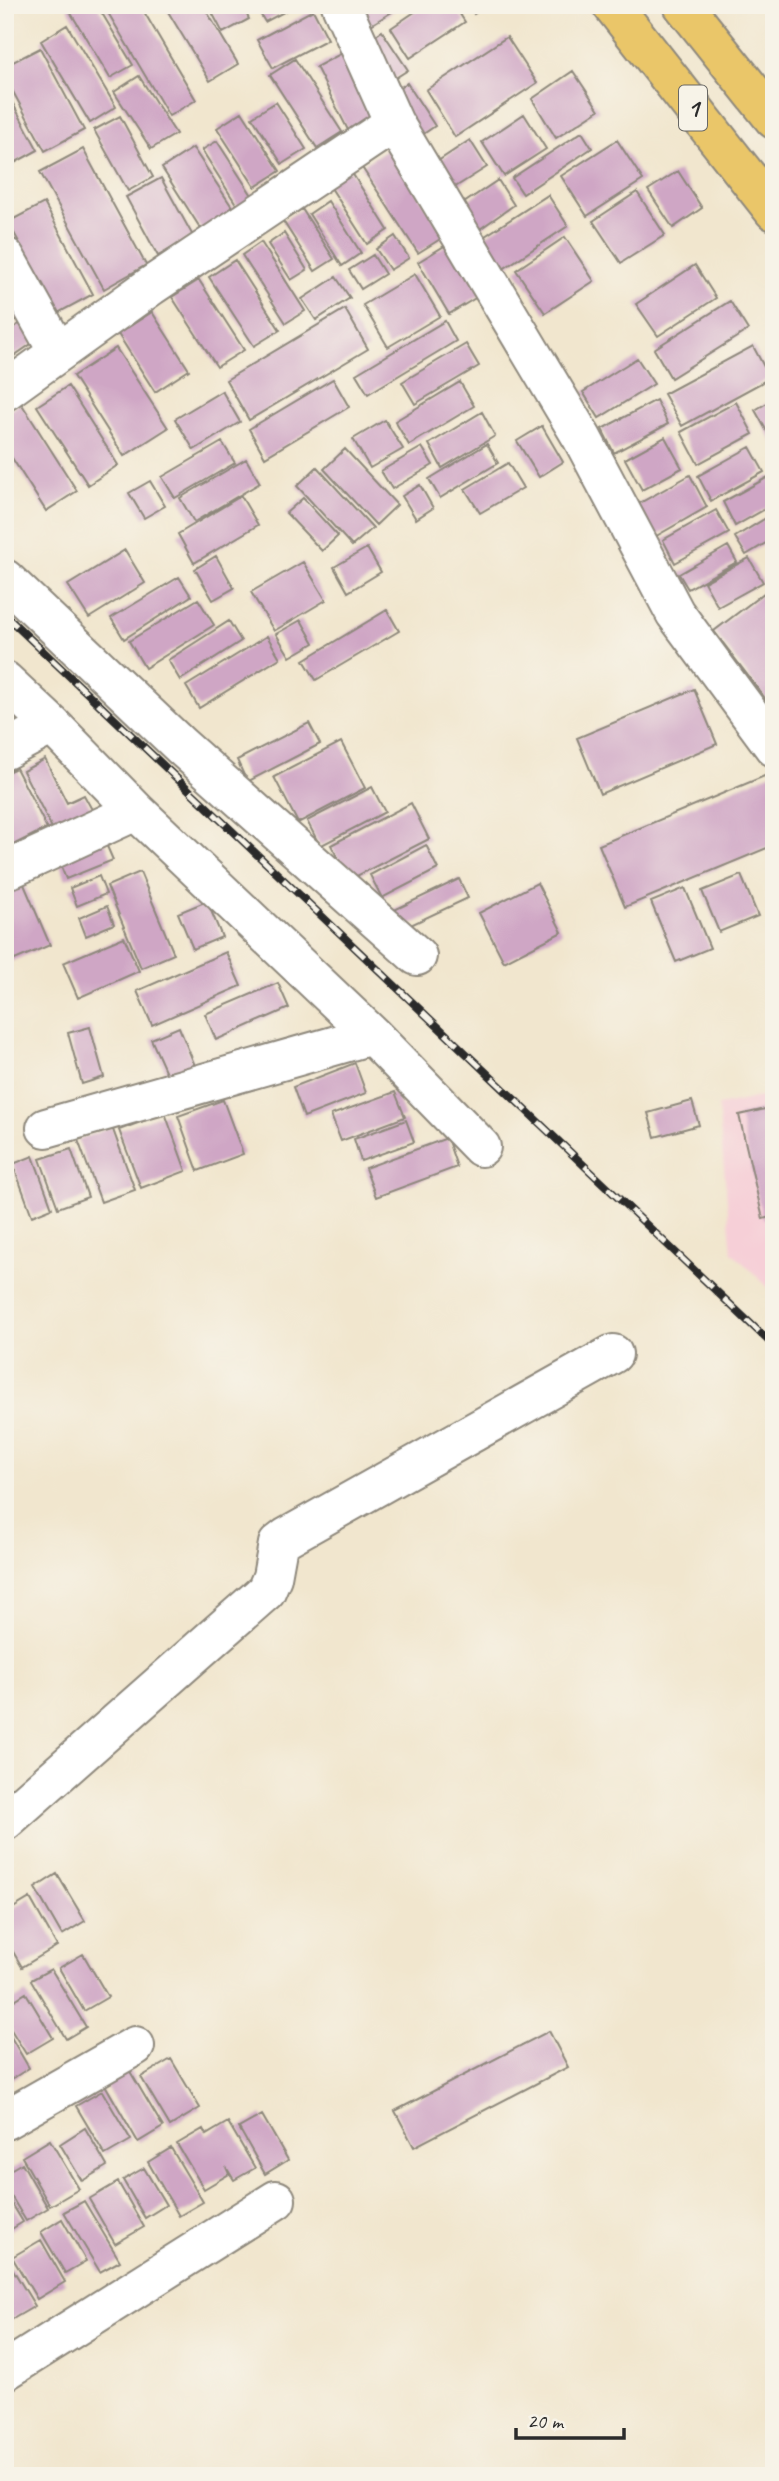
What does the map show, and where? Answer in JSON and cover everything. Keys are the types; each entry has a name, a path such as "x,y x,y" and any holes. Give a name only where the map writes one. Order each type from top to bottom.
{"highway":[{"name":"1","path":"612,5 774,211"},
{"name":"1","path":"683,5 774,119"}],"street":[{"path":"341,5 394,123 582,439 675,612 774,747"},
{"path":"5,391 162,278 394,123"},
{"path":"5,257 58,352"},
{"path":"5,579 181,746 417,956"},
{"path":"5,681 136,811 372,1035 481,1147"},
{"path":"5,750 52,725"},
{"path":"12,868 136,811"},
{"path":"46,1128 372,1035"},
{"path":"5,1821 266,1591 272,1577 278,1544 287,1537 613,1354"},
{"path":"5,2120 135,2046"},
{"path":"5,2371 276,2200"}],"shaded area":[{"path":"774,1094 774,1293 732,1252 718,1106"}],"building":[{"path":"66,5 97,5 133,65 110,78"},
{"path":"105,5 140,5 196,100 169,116"},
{"path":"164,5 203,5 238,64 210,81"},
{"path":"208,5 242,5 249,19 223,33"},
{"path":"255,5 297,5 265,22"},
{"path":"345,5 403,5 361,31"},
{"path":"425,5 454,5 465,22 410,58 391,28"},
{"path":"469,5 487,5 474,14"},
{"path":"313,10 328,39 273,68 257,40"},
{"path":"67,25 116,107 90,123 41,41"},
{"path":"382,31 408,70 389,82 365,43"},
{"path":"507,37 537,83 455,137 426,90"},
{"path":"40,48 84,130 45,151 5,77 5,66"},
{"path":"342,53 378,125 352,138 316,67"},
{"path":"295,59 342,132 317,148 270,75"},
{"path":"573,71 599,110 556,138 532,99"},
{"path":"139,76 176,134 151,149 114,92"},
{"path":"407,83 435,126 416,139 388,96"},
{"path":"5,89 38,150 7,167 5,163"},
{"path":"276,102 306,149 282,164 252,117"},
{"path":"242,112 280,171 255,187 217,128"},
{"path":"524,114 546,149 504,176 482,142"},
{"path":"120,116 153,177 128,191 94,130"},
{"path":"582,132 592,148 523,194 512,178"},
{"path":"470,140 487,167 449,191 432,165"},
{"path":"617,140 643,180 587,216 561,176"},
{"path":"217,141 253,197 238,207 202,150"},
{"path":"193,148 238,216 206,237 162,168"},
{"path":"389,148 445,236 418,253 361,166"},
{"path":"83,149 146,265 104,289 40,172"},
{"path":"347,165 388,230 367,244 326,180"},
{"path":"678,171 702,208 673,228 648,190"},
{"path":"161,178 193,236 158,256 126,197"},
{"path":"498,180 514,205 477,231 461,205"},
{"path":"637,192 665,235 621,263 593,221"},
{"path":"548,195 568,226 503,269 482,238"},
{"path":"328,201 361,253 342,266 309,214"},
{"path":"44,203 93,294 58,313 8,222"},
{"path":"302,209 334,259 315,271 283,221"},
{"path":"284,233 307,270 291,280 268,244"},
{"path":"395,236 409,258 390,270 376,249"},
{"path":"565,237 594,281 545,313 516,270"},
{"path":"261,242 305,311 286,323 242,255"},
{"path":"451,242 482,294 449,314 418,262"},
{"path":"373,255 385,274 361,289 349,270"},
{"path":"235,260 280,330 254,346 209,277"},
{"path":"695,265 716,298 658,336 636,304"},
{"path":"415,274 440,316 388,347 363,305"},
{"path":"336,277 350,298 316,320 302,299"},
{"path":"199,280 244,350 217,367 172,297"},
{"path":"5,287 24,314 5,327"},
{"path":"730,301 748,330 671,378 654,349"},
{"path":"345,309 368,349 249,420 226,380"},
{"path":"152,312 189,370 155,392 118,334"},
{"path":"445,321 456,341 368,394 356,374"},
{"path":"21,323 34,342 5,362 5,333"},
{"path":"466,344 479,366 415,404 402,382"},
{"path":"753,346 770,378 682,426 664,394"},
{"path":"116,348 168,428 124,456 73,376"},
{"path":"637,358 654,384 599,418 583,392"},
{"path":"333,379 349,407 265,457 249,429"},
{"path":"460,382 474,406 409,445 395,421"},
{"path":"68,386 118,465 88,485 37,406"},
{"path":"222,391 240,422 194,450 175,419"},
{"path":"774,399 774,444 755,410"},
{"path":"656,400 668,424 614,453 602,429"},
{"path":"736,402 753,434 698,464 681,432"},
{"path":"21,403 77,491 46,511 5,447 5,413"},
{"path":"482,412 495,436 442,468 429,444"},
{"path":"385,420 403,449 370,468 353,439"},
{"path":"542,426 563,462 539,477 517,441"},
{"path":"665,437 682,468 642,490 625,459"},
{"path":"222,442 235,463 175,498 162,477"},
{"path":"487,444 498,463 440,498 429,479"},
{"path":"422,447 433,465 392,489 381,471"},
{"path":"750,447 764,472 711,501 698,476"},
{"path":"345,449 397,505 376,525 324,469"},
{"path":"246,459 260,483 194,522 180,498"},
{"path":"508,463 523,488 480,513 465,489"},
{"path":"317,467 373,528 352,546 297,486"},
{"path":"690,475 707,507 651,539 633,507"},
{"path":"770,476 774,484 774,504 735,526 723,502"},
{"path":"150,481 165,506 144,518 129,493"},
{"path":"420,485 433,508 416,519 402,496"},
{"path":"241,496 258,525 194,563 178,534"},
{"path":"303,498 338,536 322,551 286,513"},
{"path":"716,510 729,533 675,563 663,540"},
{"path":"774,513 774,538 746,555 735,537"},
{"path":"728,546 737,562 688,589 679,574"},
{"path":"367,548 381,572 348,592 334,567"},
{"path":"125,550 145,583 89,618 68,585"},
{"path":"216,556 234,588 213,600 195,569"},
{"path":"749,558 763,582 718,607 704,582"},
{"path":"303,562 326,600 274,631 251,592"},
{"path":"179,577 191,596 124,639 111,618"},
{"path":"764,593 774,606 774,710 714,631"},
{"path":"198,599 214,625 145,668 129,641"},
{"path":"387,610 399,631 316,680 304,660"},
{"path":"301,620 314,643 290,657 276,634"},
{"path":"229,621 241,641 180,680 168,660"},
{"path":"267,636 280,658 199,708 186,686"},
{"path":"694,689 717,744 600,794 577,738"},
{"path":"309,723 320,744 247,782 237,760"},
{"path":"341,742 365,788 298,823 274,777"},
{"path":"45,759 67,803 84,795 96,817 57,838 23,771"},
{"path":"16,768 47,828 13,845 5,830 5,773"},
{"path":"774,772 774,845 625,907 599,845"},
{"path":"372,787 385,812 320,846 307,821"},
{"path":"411,803 429,839 349,880 331,845"},
{"path":"103,837 113,860 66,879 57,857"},
{"path":"426,845 438,869 382,898 370,875"},
{"path":"140,872 174,954 141,968 107,886"},
{"path":"741,875 758,916 719,932 702,891"},
{"path":"99,876 106,894 77,906 70,888"},
{"path":"459,879 468,898 396,932 388,913"},
{"path":"23,882 50,945 10,962 5,951 5,890"},
{"path":"537,883 562,932 504,962 479,913"},
{"path":"685,888 710,948 676,962 651,902"},
{"path":"207,901 222,937 193,949 178,913"},
{"path":"107,906 114,924 86,936 79,918"},
{"path":"124,937 139,971 78,998 63,963"},
{"path":"226,952 241,986 152,1025 137,991"},
{"path":"278,983 289,1008 216,1040 205,1014"},
{"path":"90,1027 104,1077 82,1084 68,1033"},
{"path":"179,1027 198,1073 171,1084 151,1039"},
{"path":"355,1063 366,1093 304,1117 293,1087"},
{"path":"395,1092 405,1117 341,1141 331,1115"},
{"path":"223,1100 243,1154 198,1171 178,1116"},
{"path":"692,1101 699,1125 655,1137 648,1113"},
{"path":"774,1107 774,1216 763,1219 739,1115"},
{"path":"165,1113 186,1171 141,1188 119,1130"},
{"path":"406,1120 414,1142 361,1161 354,1139"},
{"path":"112,1127 135,1190 101,1202 78,1140"},
{"path":"447,1138 457,1167 376,1197 365,1168"},
{"path":"71,1149 88,1197 58,1208 40,1159"},
{"path":"33,1156 52,1208 32,1216 13,1164"},
{"path":"57,1874 85,1921 62,1935 35,1888"},
{"path":"30,1898 57,1946 22,1967 5,1938 5,1913"},
{"path":"83,1954 108,1997 84,2011 59,1968"},
{"path":"5,1961 14,1977 5,1982"},
{"path":"51,1969 86,2027 66,2039 31,1980"},
{"path":"26,1993 53,2038 26,2054 5,2020 5,2006"},
{"path":"5,2027 29,2068 7,2082 5,2079"},
{"path":"549,2031 568,2067 414,2147 395,2111"},
{"path":"171,2059 200,2108 170,2126 141,2077"},
{"path":"128,2068 163,2127 138,2142 104,2083"},
{"path":"102,2091 131,2140 105,2155 76,2106"},
{"path":"262,2115 288,2160 265,2174 239,2128"},
{"path":"228,2122 255,2168 234,2180 226,2167 229,2174 204,2189 177,2144 203,2129 206,2135"},
{"path":"85,2128 107,2166 82,2181 60,2144"},
{"path":"50,2140 79,2189 50,2206 22,2157"},
{"path":"171,2148 203,2202 179,2216 148,2162"},
{"path":"22,2163 48,2208 26,2221 5,2186 5,2173"},
{"path":"144,2168 166,2205 145,2218 123,2180"},
{"path":"118,2182 144,2227 115,2244 89,2199"},
{"path":"5,2192 23,2222 5,2233"},
{"path":"84,2201 120,2261 100,2272 64,2212"},
{"path":"62,2219 86,2261 65,2273 41,2232"},
{"path":"41,2240 65,2282 37,2299 12,2257"},
{"path":"12,2268 35,2306 11,2320 5,2311 5,2272"}],"railway":[{"path":"5,615 774,1346"}]}
